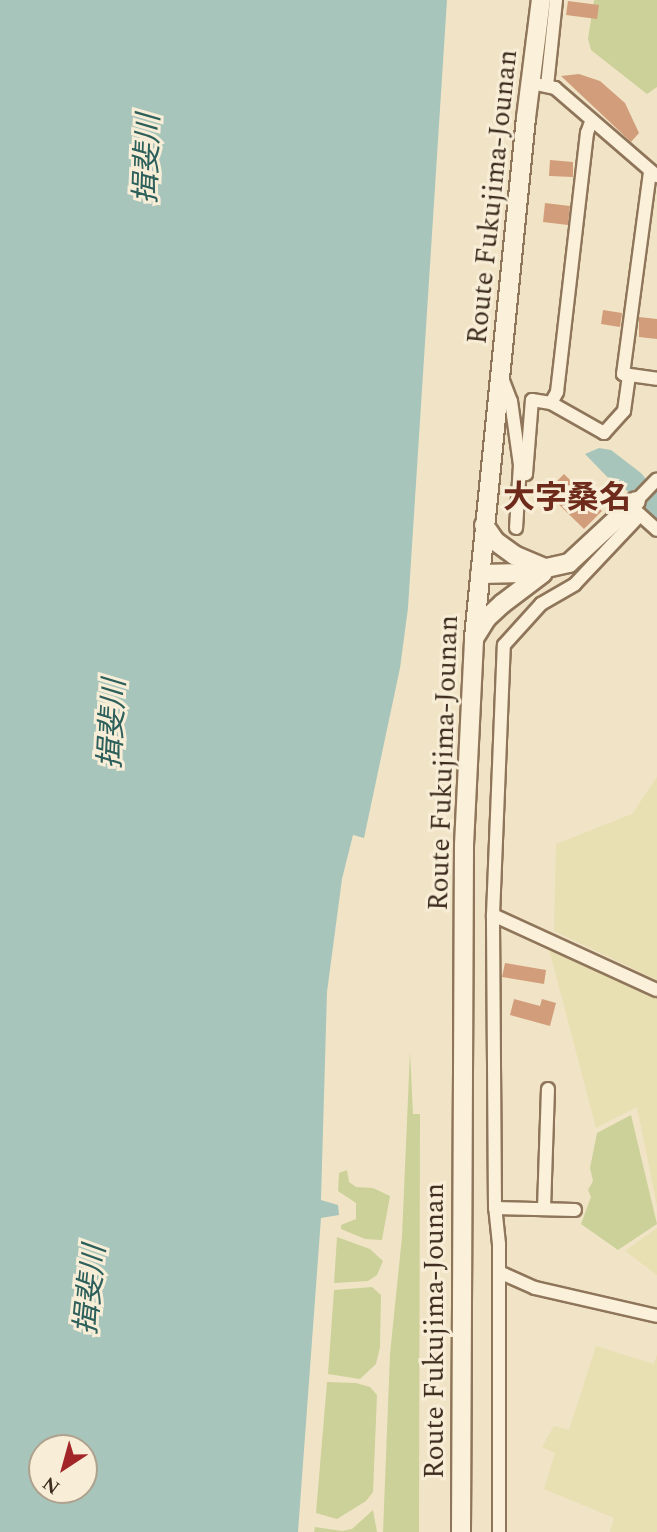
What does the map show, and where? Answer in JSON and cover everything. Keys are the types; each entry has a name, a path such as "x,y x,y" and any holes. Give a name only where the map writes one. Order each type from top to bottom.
{"main road":[{"name":"Route Fukujima-Jounan","path":"461,1532 464,873 474,638 500,374 539,84 541,0"},
{"path":"480,574 524,573 569,563 635,507"},
{"path":"484,525 495,541 514,555 549,569"},
{"path":"474,638 487,618 502,604 549,569"}],"street":[{"path":"556,0 539,84 555,88 653,174 623,374 657,379"},
{"path":"551,403 557,392 587,133 592,122"},
{"path":"500,374 511,401 520,475 516,528"},
{"path":"520,475 526,474 532,400 551,403 604,433 624,411 629,375"},
{"path":"499,1532 499,1272 495,1208 493,915 504,645 541,604 575,584 657,479"},
{"path":"635,507 657,530"},
{"path":"493,915 657,990"},
{"path":"544,1209 548,1089"},
{"path":"495,1208 575,1210"},
{"path":"499,1272 535,1288 657,1316"}],"shaded area":[{"path":"657,777 657,980 554,931 556,844 632,814"},
{"path":"549,949 657,998 657,1206 637,1107 596,1128"},
{"path":"657,1228 657,1275 625,1251"},
{"path":"596,1346 654,1364 657,1354 657,1532 610,1532 614,1518 544,1489 555,1453 542,1447 554,1426 569,1430"}],"green space":[{"path":"594,0 657,0 657,87 647,94 591,50 588,39"},
{"path":"410,1051 413,1114 420,1114 419,1532 383,1532 390,1354 402,1237"},
{"path":"631,1115 657,1224 618,1250 581,1224 591,1197 588,1190 593,1181 590,1168 597,1133"},
{"path":"347,1170 349,1182 356,1187 373,1188 390,1196 382,1240 365,1239 341,1229 341,1225 356,1219 356,1203 338,1191 339,1173"},
{"path":"337,1237 370,1249 383,1261 377,1275 368,1281 334,1283"},
{"path":"372,1287 381,1295 380,1347 376,1364 360,1379 328,1374 334,1290"},
{"path":"327,1382 356,1383 370,1387 377,1395 373,1492 366,1501 337,1519 316,1513"},
{"path":"373,1510 377,1532 314,1532 315,1527 342,1531 352,1529"}],"water":[{"name":"揖斐川","path":"0,0 447,0 408,608 400,668 364,838 353,835 342,879 327,992 321,1200 338,1205 339,1215 321,1218 298,1532 0,1532"},
{"path":"599,448 611,450 641,473 657,492 657,520 623,487 618,488 585,454"}],"building":[{"path":"568,1 599,5 597,19 566,15"},
{"path":"579,74 600,81 625,103 639,133 631,142 561,76"},
{"path":"550,160 573,162 573,177 549,176"},
{"path":"545,203 570,206 568,225 543,222"},
{"path":"603,310 622,313 620,327 601,324"},
{"path":"639,317 657,319 657,339 639,337"},
{"path":"564,474 602,511 584,529 546,492"},
{"path":"505,963 546,970 544,984 502,977"},
{"path":"514,999 540,1006 542,999 556,1003 550,1026 510,1015"}],"district":[{"name":"大字桑名","path":"567,499"}]}
